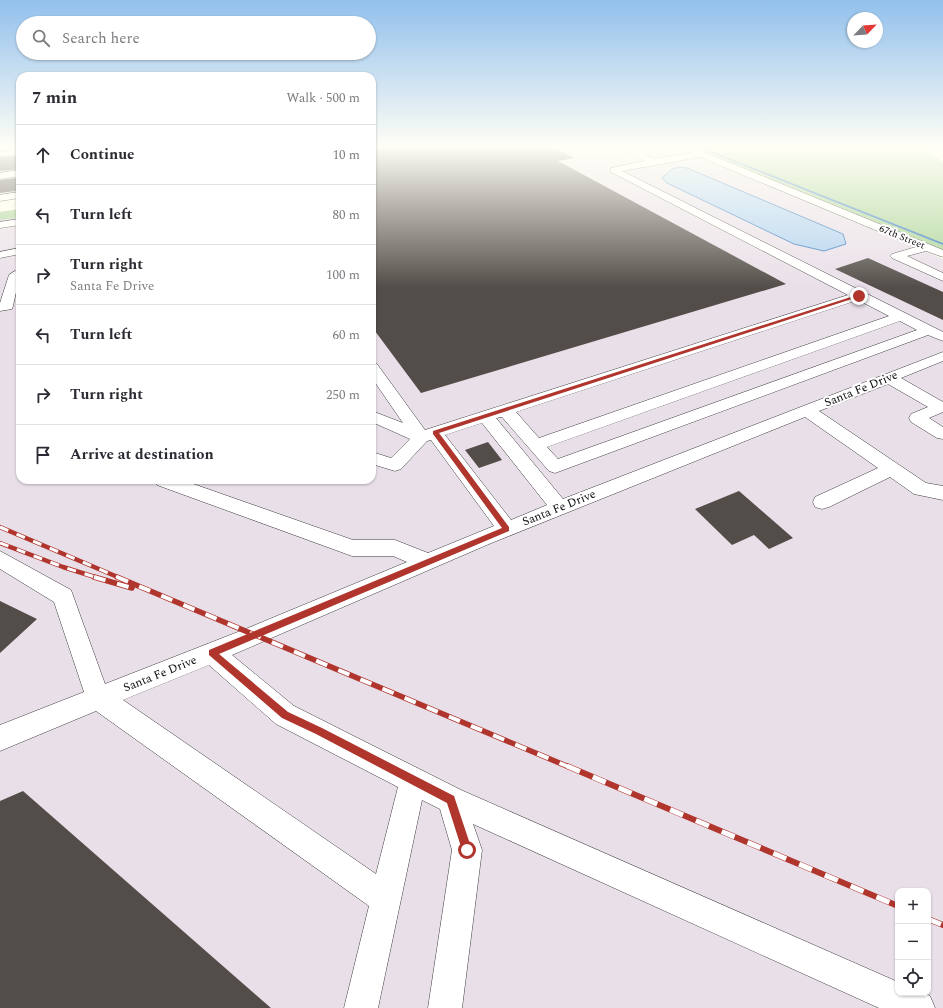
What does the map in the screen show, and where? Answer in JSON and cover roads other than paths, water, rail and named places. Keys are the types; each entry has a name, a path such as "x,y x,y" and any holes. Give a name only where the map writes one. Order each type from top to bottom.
{"street":[{"path":"661,194 859,296 937,332"},
{"name":"67th Street","path":"798,194 943,254"},
{"path":"0,198 16,196"},
{"path":"0,225 16,223"},
{"path":"927,247 896,256 943,277"},
{"path":"0,255 16,252"},
{"path":"0,308 7,306 16,274"},
{"path":"376,459 395,465 428,435 859,296"},
{"path":"536,444 901,316"},
{"path":"505,410 555,467 937,332"},
{"name":"Santa Fe Drive","path":"0,738 212,653 507,529 943,356"},
{"path":"376,372 507,529"},
{"path":"889,378 942,408"},
{"path":"942,408 917,418 943,434"},
{"path":"806,410 921,489 943,493"},
{"path":"485,416 560,508"},
{"path":"376,417 428,435"},
{"path":"822,502 891,469"},
{"path":"174,484 352,548 395,548 428,562"},
{"path":"0,559 63,596 98,698 386,899"},
{"path":"212,653 285,715 319,731 451,800 918,1008"},
{"path":"361,1008 413,780"},
{"path":"445,1008 467,850 451,800"}],"water":[{"path":"690,194 749,194 843,234 846,244 824,251 794,244"}],"waterway":[{"path":"817,194 943,244"}],"railway":[{"path":"0,527 120,578"},
{"path":"0,543 63,567 98,578"},
{"path":"94,577 132,588"},
{"path":"117,577 569,767"},
{"path":"567,766 895,905"},
{"path":"931,920 943,925"}]}
